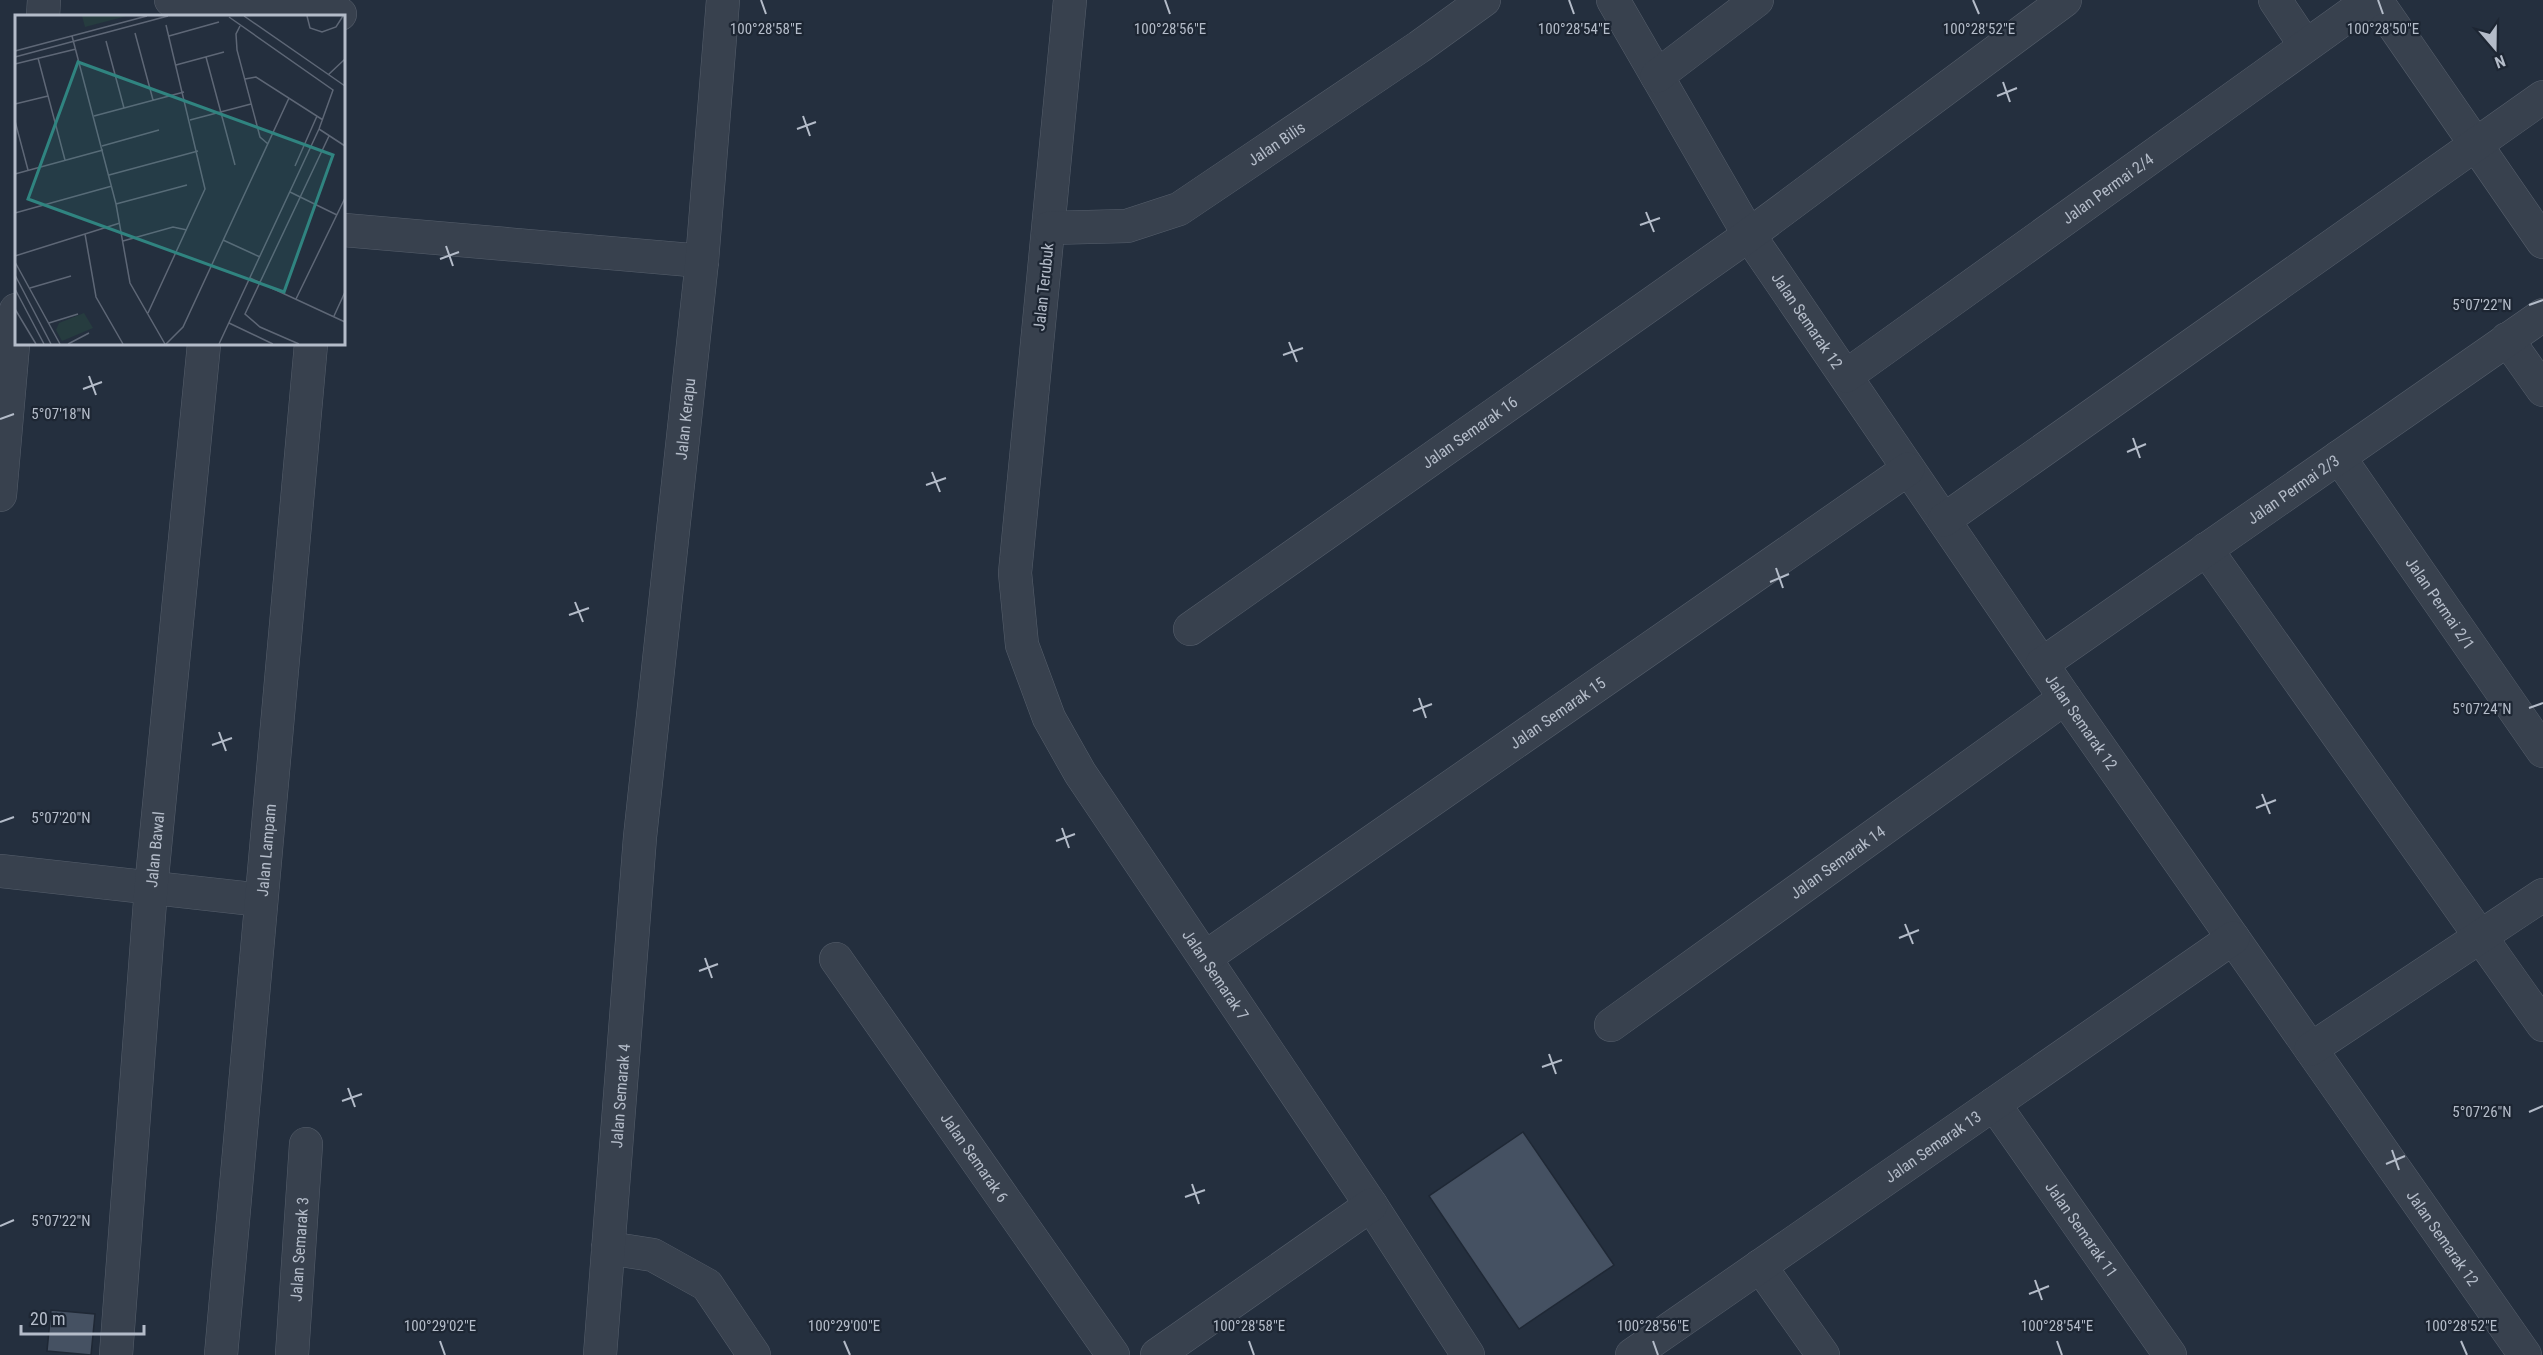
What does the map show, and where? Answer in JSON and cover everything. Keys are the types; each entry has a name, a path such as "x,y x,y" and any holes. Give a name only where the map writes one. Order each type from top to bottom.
{"street":[{"path":"43,15 44,0"},
{"path":"171,0 236,7 340,10"},
{"name":"Jalan Kerapu","path":"640,837 702,261 723,0"},
{"name":"Jalan Terubuk","path":"1015,573 1070,0"},
{"name":"Jalan Bilis","path":"1049,228 1127,226 1179,209 1419,47 1484,0"},
{"name":"Jalan Semarak 12","path":"1613,0 1749,235 2065,698 2525,1355"},
{"path":"1657,76 1756,0"},
{"name":"Jalan Semarak 16","path":"1190,629 1749,235 2065,0"},
{"path":"2275,0 2305,45"},
{"name":"Jalan Permai 2/4","path":"1846,376 2370,0"},
{"path":"2376,0 2477,143 2543,242"},
{"path":"1944,520 2543,97"},
{"path":"345,230 702,261"},
{"name":"Jalan Permai 2/3","path":"2042,664 2543,315"},
{"path":"0,495 15,322"},
{"path":"2507,339 2543,390"},
{"name":"Jalan Bawal","path":"116,1355 152,888 204,345"},
{"name":"Jalan Lampam","path":"221,1355 311,345"},
{"name":"Jalan Permai 2/1","path":"2339,457 2543,751"},
{"name":"Jalan Semarak 15","path":"1206,957 1908,469"},
{"path":"2206,549 2543,1025"},
{"name":"Jalan Semarak 7","path":"1015,573 1022,645 1049,718 1080,773 1206,957 1468,1355"},
{"name":"Jalan Semarak 14","path":"1611,1025 2065,698"},
{"name":"Jalan Semarak 4","path":"600,1355 640,837"},
{"path":"0,871 261,900"},
{"path":"2311,1049 2543,895"},
{"name":"Jalan Semarak 13","path":"1632,1355 2233,938"},
{"name":"Jalan Semarak 6","path":"836,958 1113,1355"},
{"name":"Jalan Semarak 11","path":"1994,1104 2170,1355"},
{"name":"Jalan Semarak 3","path":"292,1355 306,1143"},
{"path":"1157,1355 1371,1205"},
{"path":"608,1248 653,1255 707,1286 754,1355"},
{"path":"1760,1266 1823,1355"}],"building":[{"path":"1523,1132 1614,1265 1519,1329 1429,1196"},
{"path":"51,1310 95,1314 91,1355 47,1351"}]}
